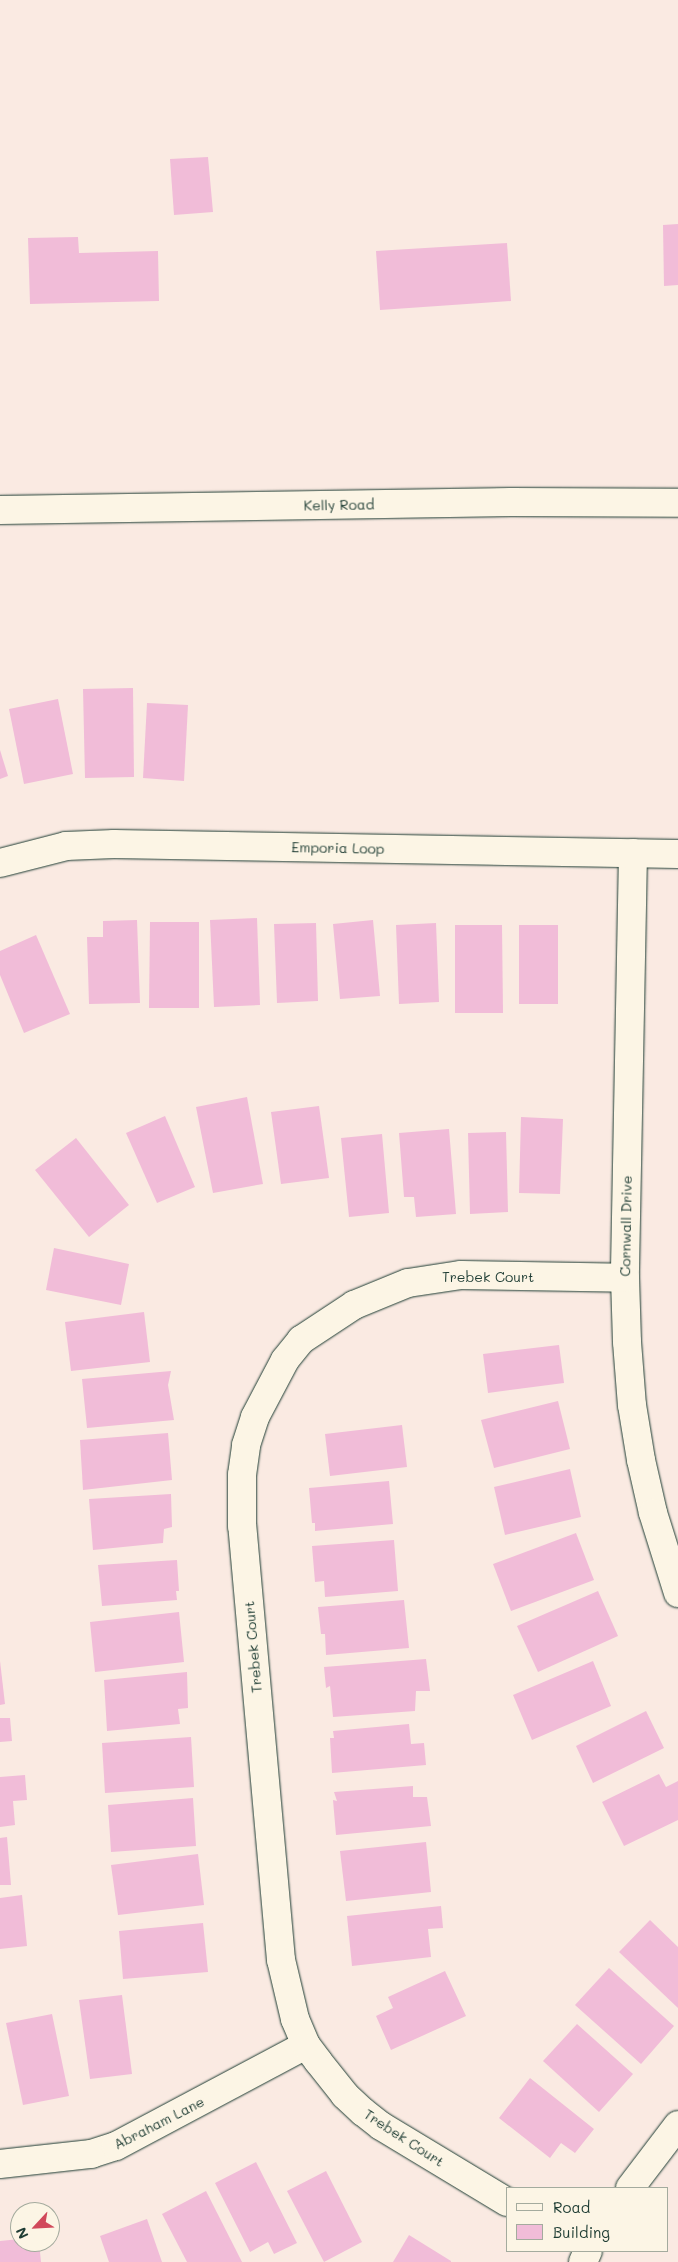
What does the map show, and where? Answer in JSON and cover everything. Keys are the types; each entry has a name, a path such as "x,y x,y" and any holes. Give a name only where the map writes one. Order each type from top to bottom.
{"street":[{"name":"Kelly Road","path":"0,510 511,502 678,503"},
{"name":"Emporia Loop","path":"0,863 66,846 114,844 678,854"},
{"name":"Cornwall Drive","path":"633,853 625,1278 631,1387 641,1460 653,1513 678,1593"},
{"name":"Trebek Court","path":"506,2201 375,2122 345,2095 306,2044 287,1992 281,1960 242,1526 242,1475 246,1445 255,1417 268,1388 301,1340 328,1321 381,1292 408,1283 461,1275 625,1278"},
{"name":"Abraham Lane","path":"0,2164 91,2154 116,2146 306,2044"},
{"path":"631,2187 678,2125"}],"building":[{"path":"208,157 213,212 174,215 170,159"},
{"path":"678,224 678,285 664,286 663,225"},
{"path":"78,237 79,253 158,251 159,301 30,304 28,238"},
{"path":"507,243 511,301 380,310 376,251"},
{"path":"133,688 134,777 85,778 83,689"},
{"path":"58,699 73,774 24,784 9,709"},
{"path":"147,703 188,705 184,781 143,778"},
{"path":"0,750 8,776 0,779"},
{"path":"257,918 260,1005 214,1007 210,920"},
{"path":"137,920 140,1003 89,1004 87,937 103,937 103,921"},
{"path":"373,920 380,996 340,999 333,924"},
{"path":"150,922 199,922 199,1008 149,1008"},
{"path":"316,923 318,1001 277,1003 274,924"},
{"path":"436,923 439,1002 399,1004 396,925"},
{"path":"455,925 502,925 503,1013 455,1013"},
{"path":"519,925 558,925 558,1004 519,1004"},
{"path":"36,935 70,1014 24,1033 0,975 0,951"},
{"path":"247,1097 263,1184 213,1193 196,1107"},
{"path":"319,1106 329,1178 281,1184 271,1112"},
{"path":"165,1116 195,1187 157,1203 126,1133"},
{"path":"521,1117 563,1119 560,1194 519,1193"},
{"path":"449,1129 456,1214 416,1217 414,1197 404,1197 399,1133"},
{"path":"506,1132 508,1212 470,1214 468,1133"},
{"path":"382,1134 389,1213 349,1217 341,1138"},
{"path":"76,1138 129,1205 89,1237 35,1170"},
{"path":"54,1248 129,1264 121,1305 46,1290"},
{"path":"144,1312 150,1362 71,1371 65,1322"},
{"path":"559,1345 564,1383 488,1393 483,1354"},
{"path":"171,1371 168,1385 174,1420 87,1428 82,1379"},
{"path":"558,1401 570,1449 494,1468 481,1420"},
{"path":"402,1425 407,1467 330,1476 325,1434"},
{"path":"168,1433 172,1480 83,1490 80,1440"},
{"path":"570,1469 581,1517 505,1535 494,1487"},
{"path":"389,1481 393,1524 315,1531 315,1523 312,1523 309,1488"},
{"path":"171,1494 172,1527 164,1529 163,1543 93,1550 89,1499"},
{"path":"576,1533 594,1580 511,1611 493,1564"},
{"path":"394,1540 398,1591 325,1597 324,1581 315,1582 312,1546"},
{"path":"177,1560 179,1591 176,1591 177,1600 102,1606 98,1565"},
{"path":"598,1591 618,1636 538,1672 517,1626"},
{"path":"404,1600 409,1648 326,1655 325,1634 321,1634 318,1607"},
{"path":"179,1612 184,1662 95,1672 90,1622"},
{"path":"426,1659 430,1691 416,1691 415,1711 333,1717 330,1686 326,1688 324,1667"},
{"path":"0,1661 5,1704 0,1705"},
{"path":"593,1661 611,1706 532,1740 513,1695"},
{"path":"187,1672 188,1708 178,1709 180,1724 107,1731 104,1680"},
{"path":"646,1711 664,1748 593,1783 576,1746"},
{"path":"0,1718 10,1718 12,1741 0,1742"},
{"path":"409,1724 411,1744 424,1743 426,1765 332,1773 330,1738 334,1738 333,1731"},
{"path":"191,1737 194,1787 105,1793 102,1743"},
{"path":"659,1774 666,1787 678,1781 678,1820 624,1846 602,1802"},
{"path":"25,1775 27,1800 13,1801 15,1825 0,1827 0,1777"},
{"path":"413,1786 413,1797 427,1797 431,1826 336,1835 333,1800 337,1801 334,1792"},
{"path":"193,1798 196,1846 111,1852 108,1805"},
{"path":"7,1837 11,1885 0,1885 0,1838"},
{"path":"426,1842 431,1892 346,1901 340,1851"},
{"path":"198,1854 204,1905 118,1915 111,1865"},
{"path":"22,1895 27,1946 0,1949 0,1898"},
{"path":"441,1906 443,1928 428,1929 431,1957 352,1966 347,1916"},
{"path":"650,1920 678,1947 678,2008 619,1952"},
{"path":"203,1923 208,1972 123,1979 119,1931"},
{"path":"609,1968 674,2026 641,2064 575,2005"},
{"path":"445,1971 466,2016 391,2050 376,2016 393,2008 388,1997"},
{"path":"122,1995 132,2074 90,2079 79,2000"},
{"path":"52,2014 69,2096 23,2105 6,2023"},
{"path":"577,2024 633,2074 599,2112 543,2061"},
{"path":"530,2078 594,2129 575,2153 561,2143 550,2158 499,2118"},
{"path":"256,2162 297,2243 274,2254 268,2242 250,2252 215,2183"},
{"path":"326,2171 362,2242 324,2262 287,2191"},
{"path":"206,2191 242,2262 187,2262 162,2214"},
{"path":"147,2219 162,2262 109,2262 100,2236"},
{"path":"409,2235 451,2261 451,2262 393,2262"},
{"path":"10,2240 10,2252 40,2252 41,2262 0,2262 0,2241"}]}
